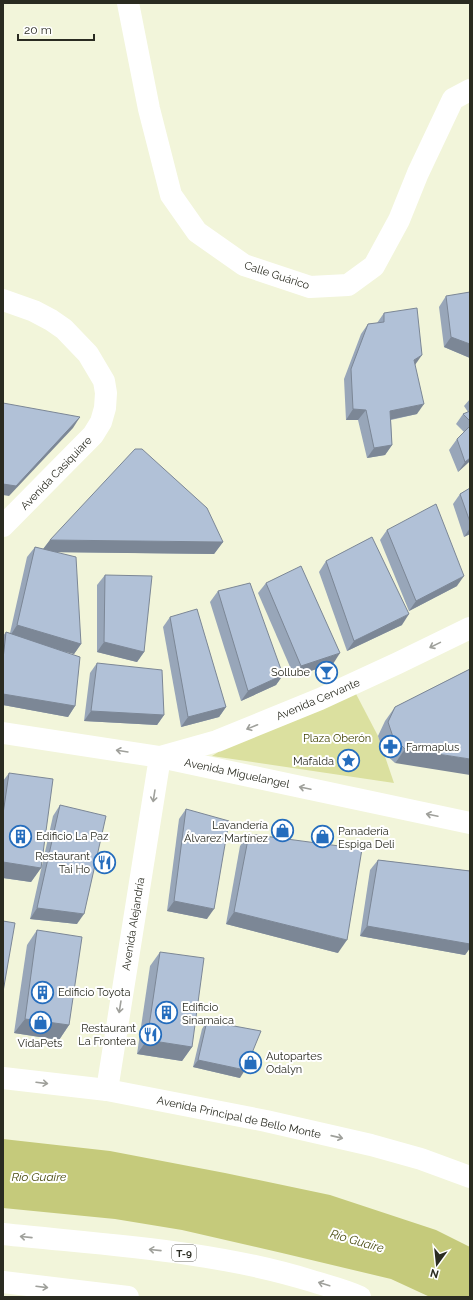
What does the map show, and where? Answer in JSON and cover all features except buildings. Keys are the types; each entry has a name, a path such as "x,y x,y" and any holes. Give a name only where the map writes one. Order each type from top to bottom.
{"main road":[{"name":"Calle Guárico","path":"128,3 149,108 171,195 197,232 244,265 310,287 348,285 374,266 399,220 418,173 452,100 470,90"},
{"name":"Avenida Casiquiare","path":"3,300 34,311 64,329 88,354 104,381 106,393 105,408 101,422 93,435 3,526"},
{"name":"Avenida Cervante","path":"160,757 217,741 320,699 470,628"},
{"name":"Avenida Miguelangel","path":"3,733 160,757 470,823"},
{"name":"Avenida Alejandría","path":"107,1090 160,757"},
{"name":"Avenida Principal de Bello Monte","path":"3,1078 107,1090 266,1121 363,1143 421,1159 470,1177"},
{"name":"T-9","path":"3,1234 177,1252 238,1262 295,1276 360,1297"},
{"path":"3,1282 128,1297"}],"green space":[{"name":"Plaza Oberón","path":"355,692 378,736 394,783 212,756 226,747"}],"water":[{"name":"Río Guaire","path":"3,1139 110,1151 330,1195 436,1230 470,1247 470,1297 430,1297 391,1279 182,1230 115,1219 3,1208"}],"place":[{"name":"Sollube","path":"326,672"},
{"name":"Farmaplus","path":"391,747"},
{"name":"Mafalda","path":"349,761"},
{"name":"Lavandería Álvarez Martínez","path":"283,831"},
{"name":"Edificio La Paz","path":"20,836"},
{"name":"Panadería Espiga Deli","path":"322,837"},
{"name":"Restaurant Tai Ho","path":"105,862"},
{"name":"Edificio Toyota","path":"43,992"},
{"name":"Edificio Sinamaica","path":"166,1013"},
{"name":"VidaPets","path":"40,1023"},
{"name":"Restaurant La Frontera","path":"151,1034"},
{"name":"Autopartes Odalyn","path":"251,1062"}]}
